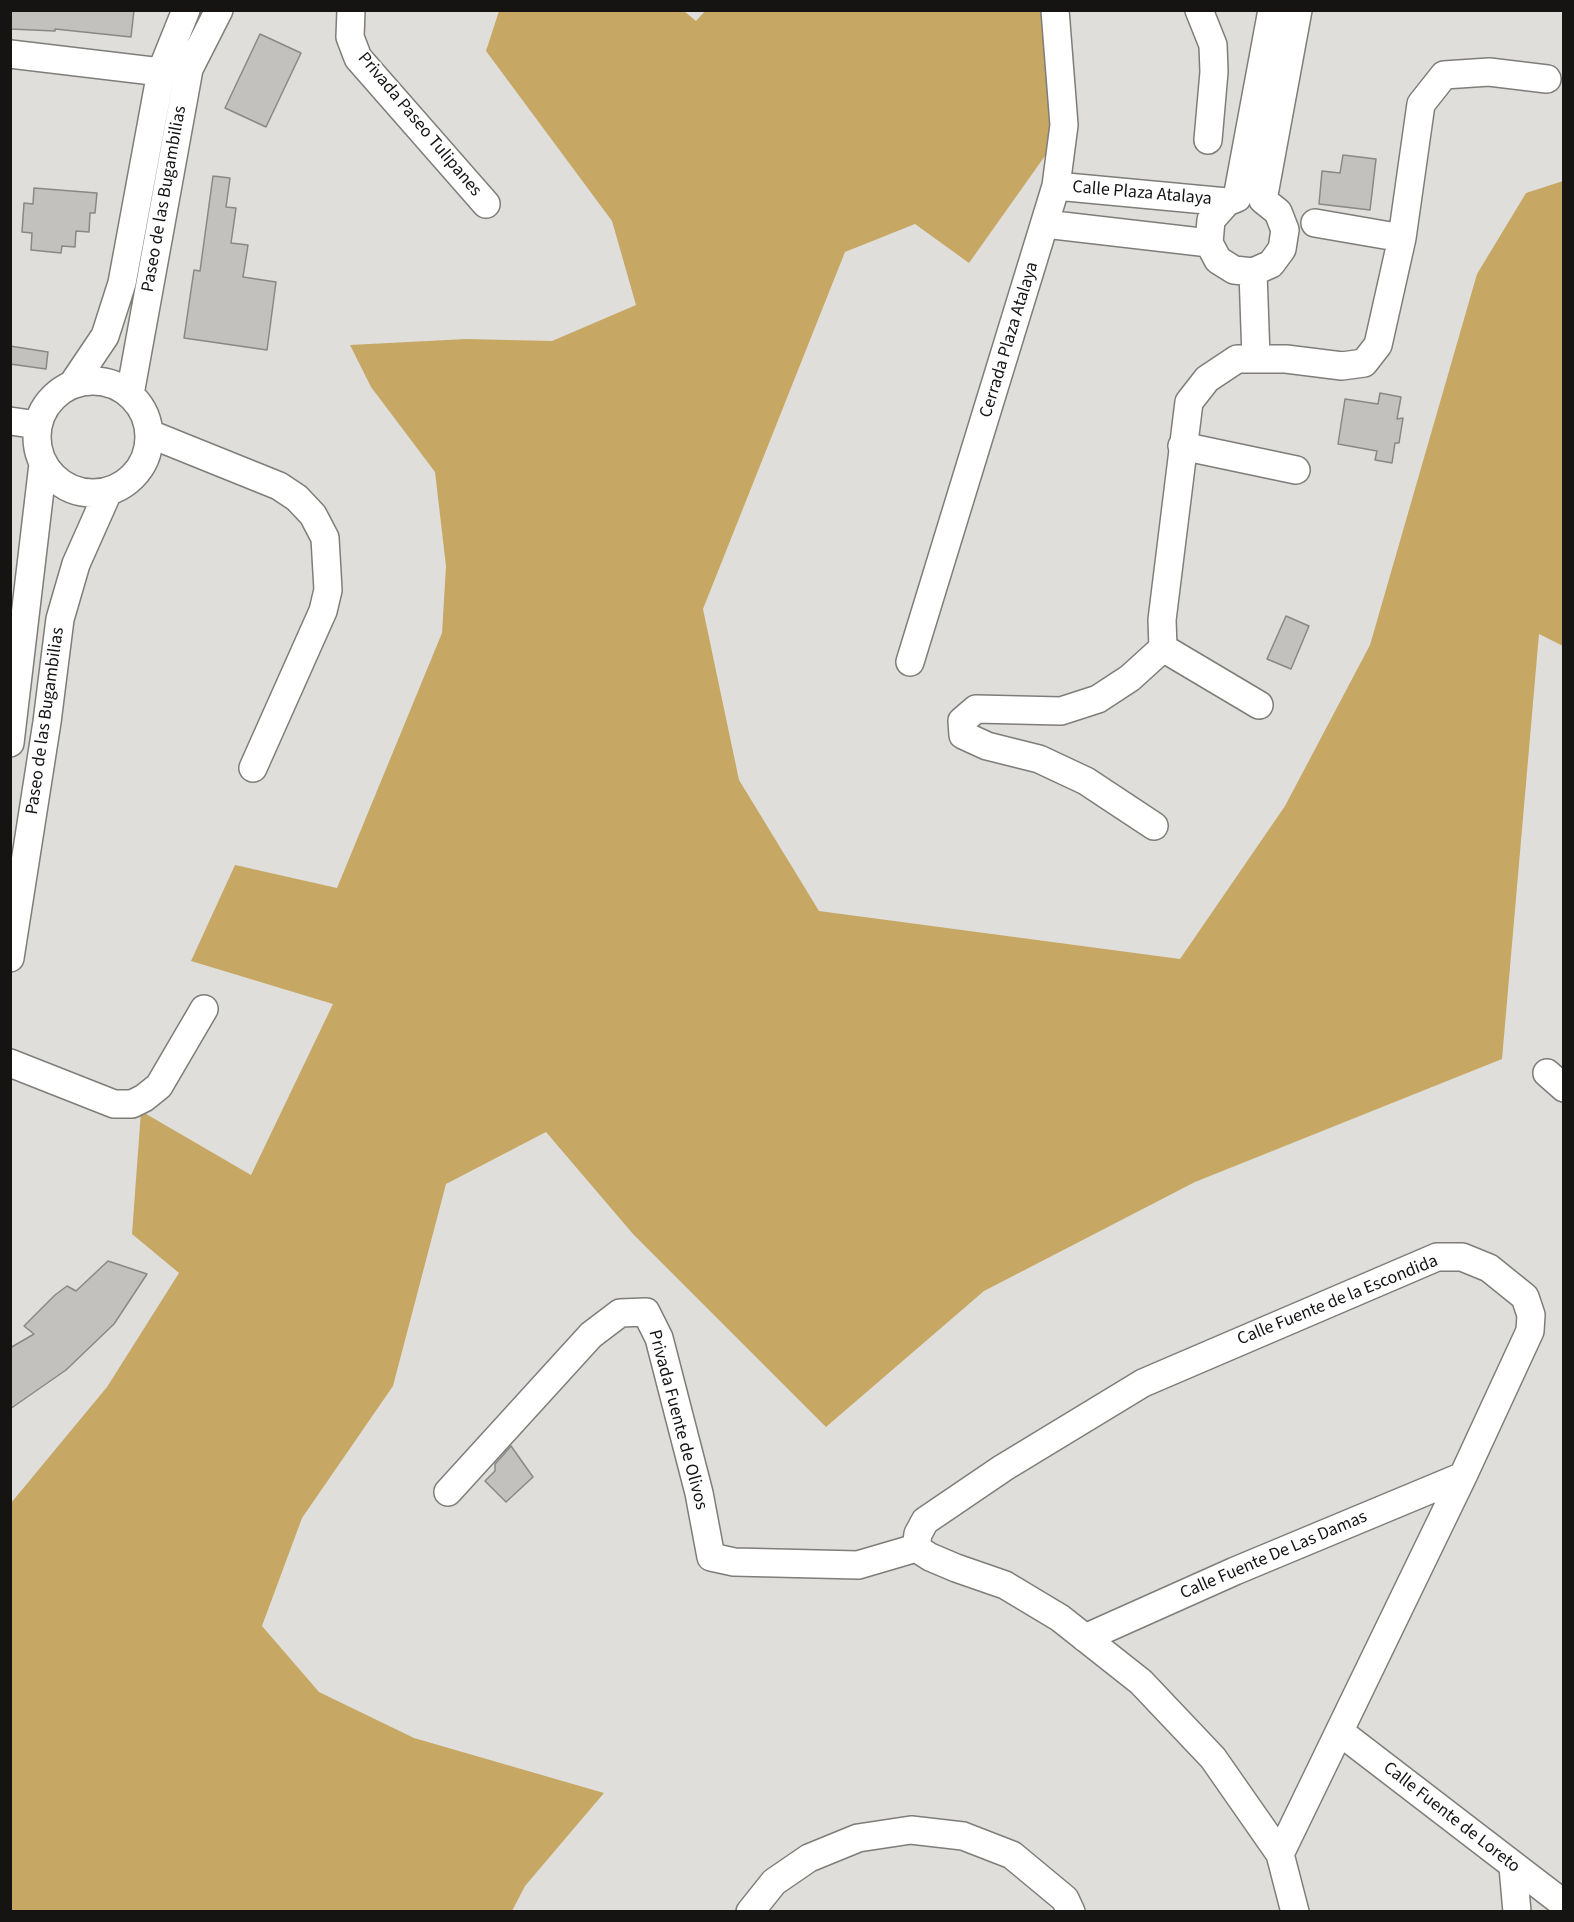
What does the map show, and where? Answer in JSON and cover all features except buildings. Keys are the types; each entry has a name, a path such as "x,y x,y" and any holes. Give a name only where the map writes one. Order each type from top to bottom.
{"street":[{"name":"Paseo de las Bugambilias","path":"72,385 105,336 122,283 161,72 186,10"},
{"name":"Paseo de las Bugambilias","path":"130,394 189,69 219,10"},
{"name":"Privada Paseo Tulipanes","path":"351,10 350,37 358,58 486,204"},
{"name":"Cerrada Plaza Atalaya","path":"910,662 1056,186 1064,125 1055,10"},
{"path":"1199,10 1213,45 1212,108 1208,140"},
{"path":"1272,10 1237,198 1227,202 1211,220 1209,243 1218,260 1234,270 1253,272 1270,264 1282,249 1285,230 1278,212 1263,200 1298,10"},
{"path":"10,54 161,72"},
{"path":"1164,648 1162,620 1189,402 1207,379 1237,359 1256,358 1342,366 1364,363 1378,345 1402,238 1421,104 1444,75 1490,72 1546,79"},
{"path":"1212,108 1254,113"},
{"name":"Calle Plaza Atalaya","path":"1056,186 1227,202"},
{"path":"1087,230 1096,190"},
{"path":"1315,223 1402,238"},
{"path":"1045,224 1209,243"},
{"path":"1253,272 1256,358"},
{"path":"102,381 130,394 147,419 150,434 148,453 140,470 126,483 108,492 89,493 71,489 55,478 43,464 39,452 38,425 44,408 57,394 72,385 102,381"},
{"path":"10,421 38,425"},
{"path":"150,434 279,486 297,498 313,515 325,538 328,590 323,611 253,768"},
{"path":"1182,446 1296,470"},
{"name":"Paseo de las Bugambilias","path":"10,743 43,464"},
{"name":"Paseo de las Bugambilias","path":"10,958 47,722 60,619 76,564 108,492"},
{"path":"1164,648 1259,705"},
{"path":"1154,826 1077,777 1039,759 987,746 963,735 962,721 976,709 1061,711 1098,699 1130,678 1164,648"},
{"path":"10,1063 114,1104 132,1104 159,1086 204,1009"},
{"name":"Calle Fuente de la Escondida","path":"916,1548 918,1534 925,1521 1004,1468 1143,1383 1437,1257 1462,1257 1489,1268 1525,1298 1531,1315 1530,1331 1463,1476 1280,1854"},
{"name":"Privada Fuente de Olivos","path":"448,1492 591,1335 620,1312 646,1312 659,1338 699,1493 711,1557 734,1562 858,1565 916,1548"},
{"name":"Calle Fuente De Las Damas","path":"1085,1638 1235,1571 1463,1476"},
{"path":"916,1548 956,1568 1005,1584 1060,1618 1141,1682 1213,1758 1280,1854 1295,1911"},
{"name":"Calle Fuente de Loreto","path":"1340,1732 1563,1904"},
{"path":"750,1911 774,1882 810,1858 858,1838 911,1830 963,1836 1012,1855 1065,1899 1071,1911"},
{"path":"1513,1867 1518,1911"}],"shaded area":[{"path":"706,10 1044,11 1057,139 969,263 915,224 845,252 703,609 739,780 819,911 1180,959 1285,806 1370,645 1477,274 1526,193 1563,181 1563,646 1539,634 1502,1059 1195,1182 984,1291 826,1427 633,1234 546,1132 446,1184 393,1386 302,1518 262,1626 319,1692 414,1738 604,1793 525,1886 512,1911 11,1912 11,1503 107,1387 179,1273 132,1234 141,1111 251,1175 333,1004 191,961 235,865 337,888 442,633 446,566 435,472 371,387 350,345 466,339 552,341 636,305 612,221 486,51 499,11 684,11 696,21"}]}
